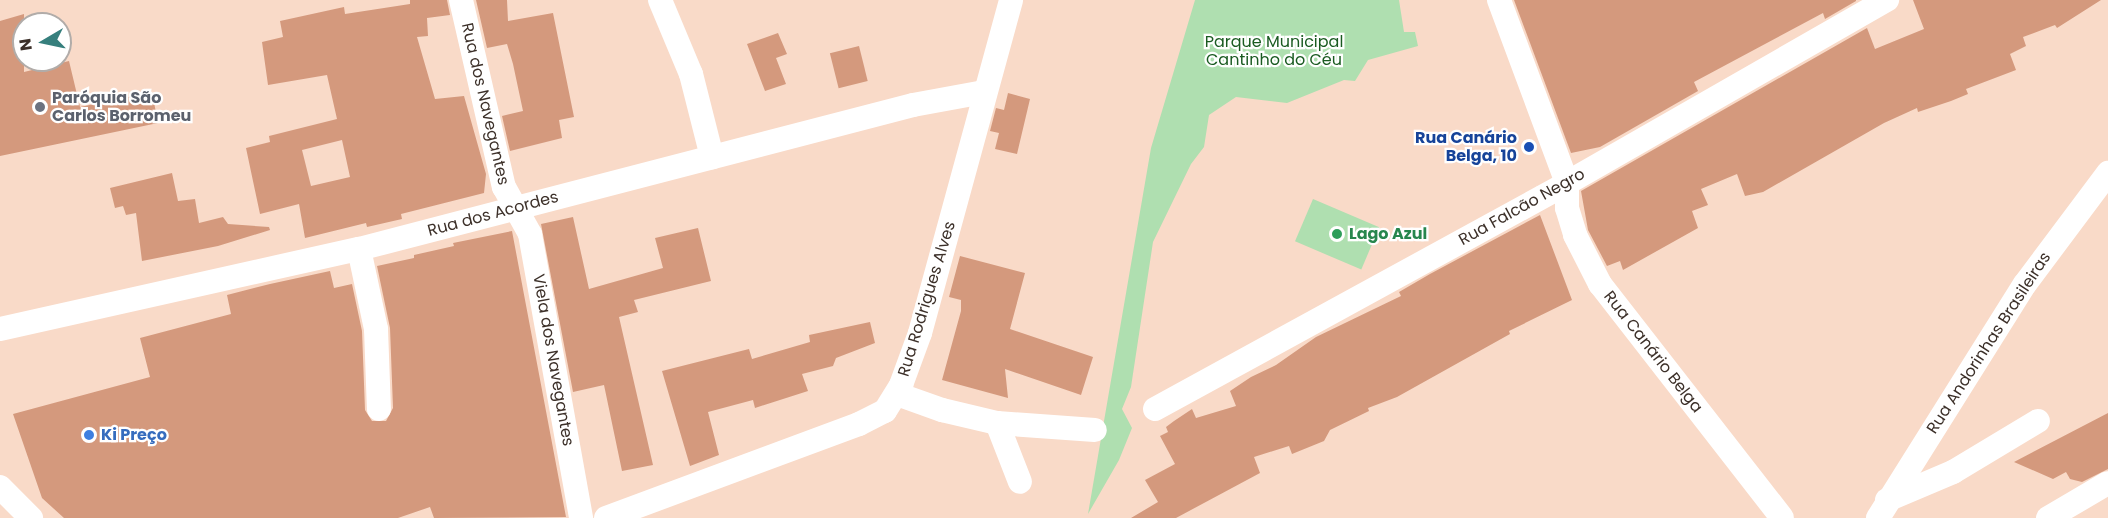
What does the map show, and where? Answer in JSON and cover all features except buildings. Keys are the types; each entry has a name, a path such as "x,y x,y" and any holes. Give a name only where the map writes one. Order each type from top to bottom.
{"street":[{"name":"Rua dos Navegantes","path":"461,0 499,171 513,208"},
{"path":"660,0 691,74 712,157"},
{"name":"Rua Rodrigues Alves","path":"606,518 873,418 897,394 920,333 1011,0"},
{"name":"Rua Canário Belga","path":"1499,0 1568,183 1567,208 1575,235 1606,294 1782,518"},
{"name":"Rua Falcão Negro","path":"1155,410 1568,183 1884,1"},
{"name":"Rua dos Acordes","path":"0,329 359,249 913,105 984,92"},
{"name":"Rua Andorinhas Brasileiras","path":"1883,509 2025,284 2108,173"},
{"name":"Viela dos Navegantes","path":"513,208 530,234 581,518"},
{"path":"359,249 376,329 379,409"},
{"path":"897,394 942,410 997,423 1095,430"},
{"path":"1883,509 1953,472 2038,421"},
{"path":"997,423 1020,482"},
{"path":"2048,518 2108,483"},
{"path":"0,487 31,518"}],"green space":[{"name":"Parque Municipal Cantinho do Céu","path":"1195,0 1399,0 1404,32 1415,32 1418,46 1368,60 1355,81 1344,80 1287,103 1236,97 1209,115 1204,147 1191,164 1153,242 1131,387 1122,409 1132,428 1119,460 1088,514 1151,148"},
{"name":"Lago Azul","path":"1313,199 1379,227 1361,269 1295,241"}],"place":[{"name":"Paróquia São Carlos Borromeu","path":"40,107"},
{"name":"Rua Canário Belga, 10","path":"1529,147"},
{"name":"Lago Azul","path":"1337,234"},
{"name":"Ki Preço","path":"89,435"}]}
